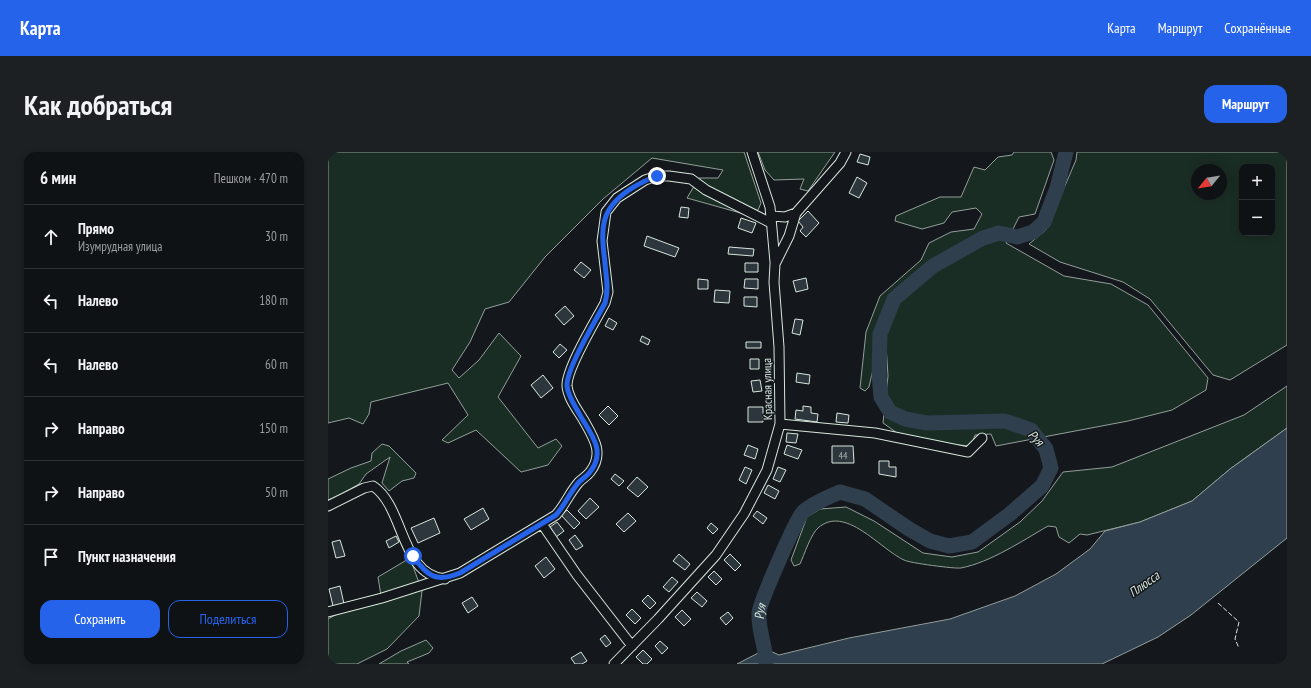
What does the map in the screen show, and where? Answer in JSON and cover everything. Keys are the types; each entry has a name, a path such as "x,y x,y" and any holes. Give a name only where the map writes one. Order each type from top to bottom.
{"street":[{"path":"752,152 772,220 775,264"},
{"name":"Красная улица","path":"614,664 716,555 744,514 767,470 780,424 779,347 774,282 775,264 789,236 796,213 840,164 846,152"},
{"path":"328,612 382,598 446,579 460,573 556,515 578,483 590,472 597,461 598,452 596,444 572,402 567,384 571,370 605,303 608,292 602,241 606,212 617,198 644,180 657,176 669,176 691,179 706,190 772,220 796,213"},
{"path":"780,424 875,433 968,452 982,438"},
{"path":"328,506 340,502 364,488 374,486 385,496 413,556 420,567 436,578 446,579"},
{"path":"542,524 577,575 632,646"}],"green space":[{"path":"328,152 744,152 761,203 758,210 744,214 687,198 699,178 718,178 723,170 652,158 603,199 545,257 509,302 485,309 470,342 452,370 459,378 479,360 499,333 521,356 498,397 538,448 556,439 562,446 548,465 521,472 476,430 448,443 442,440 468,415 448,383 371,402 369,414 363,424 349,418 328,423"},
{"path":"758,152 835,152 808,191 800,189 804,179 774,180 765,170"},
{"path":"1014,152 1051,152 1054,160 1035,214 1019,217 1006,243 1064,276 1111,284 1148,305 1208,378 1206,390 1172,410 1128,421 996,446 991,434 975,435 971,446 946,444 900,435 883,423 888,376 886,345 878,347 869,387 865,391 860,388 866,332 880,296 921,260 929,243 951,232 974,229 982,214 976,208 952,212 944,223 922,229 895,221 896,216 940,197 961,197 974,167 985,170 998,157 1012,155"},
{"path":"1077,152 1287,152 1287,345 1230,380 1213,375 1150,299 1123,282 1060,262 1029,244 1046,230 1076,160"},
{"path":"1287,386 1287,428 1230,469 1192,501 1140,522 1087,535 1080,534 1069,543 1059,537 1056,527 1048,526 995,556 972,565 957,568 942,567 904,560 851,525 839,521 828,522 815,531 800,564 794,566 791,560 807,517 820,509 846,507 874,521 923,553 952,557 978,552 1020,522 1042,501 1063,472 1112,467 1244,415"},
{"path":"382,444 389,446 416,473 414,478 402,481 389,491 382,483 390,457 366,474 359,484 335,498 328,500 328,479 351,468 371,461 372,453"},
{"path":"410,558 422,591 419,616 387,649 357,664 328,664 328,619 341,612 382,602 378,577"},
{"path":"426,640 433,648 429,653 407,662 409,664 379,664 401,651"}],"water":[{"name":"Плюсса","path":"1287,428 1287,538 1191,615 1158,637 1102,664 737,664 766,649 779,655 849,638 950,619 1015,596 1056,574 1090,549 1105,531 1140,522 1192,501 1230,469"}],"building":[{"path":"860,154 870,157 868,165 857,162"},
{"path":"857,177 867,183 859,198 849,193"},
{"path":"681,207 689,208 688,218 679,217"},
{"path":"808,211 819,223 806,237 800,231 803,227 798,221"},
{"path":"741,218 756,223 752,233 738,228"},
{"path":"647,236 679,248 675,257 644,246"},
{"path":"729,247 754,249 753,256 728,254"},
{"path":"581,262 591,270 584,278 574,270"},
{"path":"745,263 758,263 758,272 745,272"},
{"path":"806,278 808,289 796,292 793,281"},
{"path":"698,279 708,280 708,289 698,289"},
{"path":"745,279 758,279 758,289 744,288"},
{"path":"715,290 730,291 729,303 714,302"},
{"path":"744,297 757,297 757,307 744,306"},
{"path":"565,306 574,316 564,325 555,315"},
{"path":"609,318 617,323 613,330 605,326"},
{"path":"795,319 803,320 800,335 792,333"},
{"path":"642,336 650,340 648,345 640,341"},
{"path":"746,342 761,342 761,348 746,348"},
{"path":"560,344 567,350 559,358 553,352"},
{"path":"750,359 759,359 759,369 750,369"},
{"path":"797,373 810,375 809,384 796,382"},
{"path":"543,375 553,388 541,398 531,385"},
{"path":"760,380 762,391 753,392 751,381"},
{"path":"608,406 618,416 609,425 599,415"},
{"path":"803,406 811,407 811,413 818,414 817,422 795,419 796,410 803,411"},
{"path":"748,407 763,407 763,422 748,422"},
{"path":"837,413 849,415 848,423 836,422"},
{"path":"787,433 798,434 796,443 786,442"},
{"path":"748,445 758,449 755,459 744,455"},
{"path":"787,445 802,450 798,459 784,454"},
{"path":"832,446 853,446 854,463 832,463"},
{"path":"879,461 889,461 889,467 896,467 896,477 879,474"},
{"path":"745,467 752,470 746,484 739,480"},
{"path":"778,467 786,470 780,482 773,479"},
{"path":"615,474 624,481 619,486 611,479"},
{"path":"637,477 648,487 638,497 627,488"},
{"path":"768,485 779,491 775,499 764,493"},
{"path":"590,498 599,507 586,519 578,511"},
{"path":"483,508 489,519 471,530 464,519"},
{"path":"567,510 580,523 574,529 561,515"},
{"path":"757,511 767,518 763,524 753,516"},
{"path":"628,513 636,521 624,532 616,524"},
{"path":"434,518 440,533 418,543 411,528"},
{"path":"557,522 564,531 556,537 550,527"},
{"path":"711,523 718,529 713,534 707,528"},
{"path":"575,535 583,546 576,550 569,540"},
{"path":"396,536 399,542 389,548 386,541"},
{"path":"340,540 345,556 336,558 332,542"},
{"path":"679,554 690,564 685,570 673,561"},
{"path":"730,554 741,565 735,571 724,560"},
{"path":"546,557 555,569 544,578 535,566"},
{"path":"714,571 722,579 716,585 708,577"},
{"path":"672,577 678,582 669,592 663,587"},
{"path":"340,586 344,604 333,606 329,589"},
{"path":"697,592 707,601 702,607 691,598"},
{"path":"648,595 656,603 650,609 642,601"},
{"path":"472,597 478,606 468,613 462,603"},
{"path":"632,609 641,618 635,624 626,615"},
{"path":"682,610 691,619 684,626 675,617"},
{"path":"728,612 733,618 726,625 720,618"},
{"path":"605,635 611,643 606,647 600,639"},
{"path":"660,641 668,648 662,654 655,646"},
{"path":"643,650 652,659 647,664 643,664 636,657"},
{"path":"581,652 587,661 582,664 575,664 571,658"}],"waterway":[{"name":"Руя","path":"766,664 759,613 771,578 799,517 811,506 840,492 865,499 909,529 930,541 949,546 972,542 1010,514 1042,486 1051,468 1046,449 1031,430 1005,421 927,423 905,419 890,412 881,397 879,374 880,334 894,299 933,266 983,238 999,233 1017,237 1033,232 1044,222 1057,188 1066,152"}],"fence":[{"path":"1218,603 1239,622 1235,639 1239,648"}],"route":[{"path":"413,556 420,567 436,578 446,579 460,573 556,515 578,483 590,472 597,461 598,452 596,444 572,402 567,384 571,370 605,303 608,292 602,241 604,220 606,212 617,198 644,180 657,176"}]}
